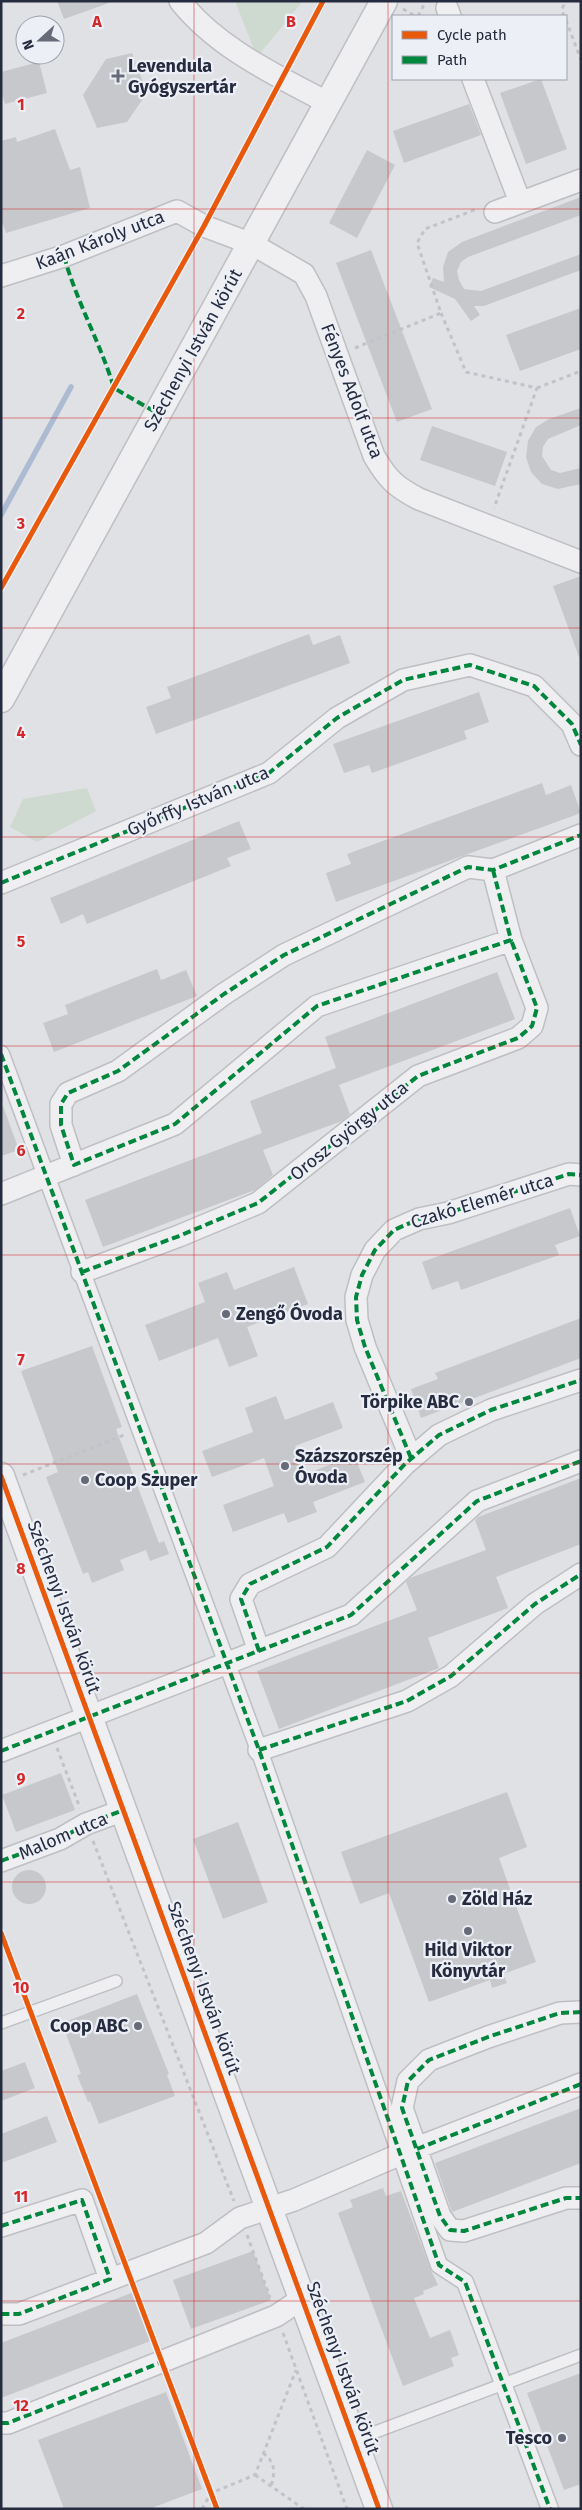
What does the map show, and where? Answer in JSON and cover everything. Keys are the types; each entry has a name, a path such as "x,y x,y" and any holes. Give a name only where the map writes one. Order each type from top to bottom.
{"street":[{"path":"180,1 197,22 230,47 328,103"},
{"name":"Széchenyi István körút","path":"1,699 384,1"},
{"path":"473,80 520,202"},
{"path":"495,212 581,180"},
{"name":"Kaán Károly utca","path":"1,276 64,256 177,211 204,226 252,244"},
{"name":"Fényes Adolf utca","path":"252,244 304,274 316,296 374,456 387,478 400,489 420,499 581,562"},
{"name":"Győrffy István utca","path":"1,883 269,773 337,718 403,680 470,665 534,686 572,724 581,745"},
{"path":"74,1165 61,1125 61,1104 68,1093 118,1071 224,994 284,955 468,867 493,870 581,835"},
{"name":"Orosz György utca","path":"82,1272 180,1236 258,1202 418,1076 518,1038 532,1026 537,1008 511,940 493,870"},
{"path":"1,1194 175,1124 317,1006 511,940"},
{"path":"1,1054 409,2152 440,2216 450,2230 464,2231 566,2198 581,2198"},
{"name":"Czakó Elemér utca","path":"411,1458 365,1347 356,1320 356,1297 362,1275 375,1250 394,1230 419,1219 448,1213 568,1174 581,1175"},
{"path":"259,1650 241,1599 250,1584 327,1547 411,1458 439,1435 492,1410 581,1380"},
{"path":"1,1751 351,1615 477,1500 581,1461"},
{"name":"Széchenyi István körút","path":"2,1479 379,2509"},
{"path":"259,1750 407,1700 422,1692 451,1676 535,1604 581,1574"},
{"name":"Malom utca","path":"1,1862 60,1839 86,1824 124,1810"},
{"path":"550,2509 465,2282 439,2264 409,2152 402,2108 408,2081 429,2060 488,2037 560,2013 581,2012"},
{"path":"1,2314 19,2314 206,2243 240,2218 294,2200 581,2084"},
{"path":"1,2226 82,2200 110,2278"},
{"path":"1,2423 8,2423 276,2316 303,2298"}],"lane":[{"path":"1,2024 116,1981"},
{"path":"354,2440 503,2386 581,2355"}],"path":[{"path":"419,15 426,1"},
{"path":"564,15 562,10 565,1"},
{"path":"567,23 581,60"},
{"path":"495,212 487,205 426,229 418,243 441,313 466,372 537,388 581,371"},
{"path":"338,356 441,313"},
{"path":"488,526 537,388"},
{"path":"2,1479 38,1470 140,1428"},
{"path":"51,1731 240,2218 347,2509"},
{"path":"202,2509 211,2493 255,2475 296,2369"},
{"path":"263,2453 271,2459 275,2472 271,2486"},
{"path":"255,2475 304,2509"},
{"path":"208,2484 214,2501"}],"shaded area":[{"path":"235,1 303,1 257,57"},
{"path":"87,788 96,811 37,842 10,827 23,799"}],"building":[{"path":"57,1 108,1 109,3 65,19 65,15 62,15"},
{"name":"Levendula Gyógyszertár","path":"132,53 147,93 127,122 97,128 83,95 106,59"},
{"path":"28,65 40,65 47,93 5,104 1,90 1,72"},
{"path":"541,80 567,149 526,164 500,93"},
{"path":"469,104 481,135 404,163 393,131"},
{"path":"55,129 70,170 80,167 90,208 6,233 1,219 1,141 16,137 17,142"},
{"path":"367,150 395,165 357,238 329,223"},
{"path":"581,197 581,215 468,257 461,262 457,271 464,289 481,291 581,254 581,270 484,306 474,306 480,315 471,321 455,299 429,287 433,278 444,282 443,267 448,252 462,242"},
{"path":"371,250 432,409 397,422 336,263"},
{"path":"581,308 581,349 520,371 506,335"},
{"path":"581,408 581,425 548,439 543,447 542,456 551,470 560,473 581,468 581,484 558,489 542,484 531,472 526,457 528,441 536,427 549,419"},
{"path":"432,426 507,452 495,486 420,460"},
{"path":"581,576 581,657 579,657 553,586"},
{"path":"309,634 313,645 340,635 350,663 156,734 146,707 171,698 167,687"},
{"path":"479,692 489,722 464,731 467,739 372,773 369,765 344,773 333,744"},
{"path":"542,783 546,795 571,785 581,813 336,902 326,873 351,864 347,854"},
{"path":"239,821 251,849 227,858 231,866 87,924 83,914 61,924 50,898"},
{"path":"157,969 161,980 186,970 197,996 54,1052 43,1023 68,1014 65,1005"},
{"path":"497,972 515,1019 339,1085 350,1114 342,1121 263,1150 273,1175 255,1190 103,1247 85,1200 262,1133 250,1101 336,1068 325,1037"},
{"path":"3,1106 19,1150 1,1156 1,1107"},
{"path":"570,1208 580,1236 555,1245 559,1255 461,1290 458,1281 432,1290 422,1262"},
{"name":"Zengő Óvoda","path":"294,1267 308,1304 247,1327 258,1356 229,1367 218,1338 159,1361 145,1325 205,1302 198,1283 227,1272 234,1290"},
{"path":"581,1318 581,1358 421,1418 411,1389 438,1379 435,1373"},
{"path":"92,1346 122,1427 116,1429 159,1543 164,1541 169,1554 150,1561 146,1550 120,1560 124,1570 92,1583 88,1572 83,1574 46,1477 58,1472 21,1371"},
{"name":"Százszorszép Óvoda","path":"276,1396 285,1420 333,1402 343,1428 295,1446 306,1474 354,1455 365,1482 313,1502 317,1512 288,1523 284,1513 233,1532 223,1505 274,1486 264,1458 212,1477 202,1451 253,1432 245,1408"},
{"path":"581,1478 581,1544 496,1577 508,1608 428,1638 439,1668 279,1729 257,1671 417,1610 406,1582 410,1578 486,1550 475,1520 478,1517"},
{"path":"61,1773 75,1810 16,1832 2,1795"},
{"name":"Zöld Ház","path":"507,1792 527,1847 499,1858 536,1962 503,1974 507,1983 492,1988 490,1980 429,2002 389,1893 360,1904 341,1852"},
{"path":"238,1822 268,1902 223,1919 193,1839"},
{"path":"29,1870 36,1871 41,1875 45,1880 45,1894 41,1899 36,1903 29,1904 22,1903 17,1899 13,1894 12,1887 13,1880 17,1875 22,1871"},
{"path":"137,1994 169,2074 167,2075 175,2096 99,2124 77,2075 81,2074 62,2023"},
{"path":"25,2062 35,2088 1,2101 1,2071"},
{"path":"581,2108 581,2163 452,2212 435,2163"},
{"path":"47,2116 57,2142 1,2163 1,2134"},
{"path":"383,2188 386,2196 401,2191 438,2285 423,2291 424,2294 414,2298 430,2338 450,2330 459,2355 451,2358 454,2366 403,2386 338,2213 353,2207 350,2200"},
{"path":"253,2251 271,2300 191,2329 173,2280"},
{"path":"134,2292 153,2340 1,2398 1,2343"},
{"name":"Tesco","path":"581,2373 581,2484 564,2490 527,2393"},
{"path":"166,2392 202,2489 149,2509 64,2509 38,2440"}],"waterway":[{"path":"1,515 71,387"}],"marked path":[{"path":"64,256 75,290 114,388 157,413"},
{"path":"1,883 269,773 337,718 403,680 470,665 534,686 572,724 581,745"},
{"path":"493,870 511,940 317,1006 175,1124 74,1165 61,1125 61,1104 68,1093 118,1071 224,994 284,955 468,867 493,870 581,835"},
{"path":"82,1272 179,1236 258,1203 418,1076 518,1038 532,1026 537,1008 511,940"},
{"path":"1,1054 259,1750 439,2265 465,2282 550,2509"},
{"path":"411,1458 365,1347 357,1320 356,1297 362,1275 375,1250 394,1230 419,1219 448,1213 569,1174 581,1175"},
{"path":"259,1651 241,1599 250,1584 327,1547 405,1464 439,1435 491,1410 581,1380"},
{"path":"1,1751 351,1615 477,1501 581,1461"},
{"path":"259,1750 407,1701 451,1676 535,1604 581,1574"},
{"path":"1,1861 60,1839 86,1824 124,1810"},
{"path":"581,2012 560,2013 488,2037 429,2060 408,2081 402,2108 440,2216 450,2230 464,2231 566,2198 581,2198"},
{"path":"417,2149 581,2084"},
{"path":"1,2226 82,2200 110,2279 19,2314 1,2314"},
{"path":"1,2423 8,2423 162,2362"}],"cycle path":[{"path":"1,588 204,226 323,1"},
{"path":"1,1476 379,2509"},
{"path":"1,1933 217,2509"}],"place":[{"name":"Levendula Gyógyszertár","path":"118,76"},
{"name":"Zengő Óvoda","path":"226,1314"},
{"name":"Törpike ABC","path":"469,1402"},
{"name":"Százszorszép Óvoda","path":"285,1466"},
{"name":"Coop Szuper","path":"85,1480"},
{"name":"Zöld Ház","path":"452,1899"},
{"name":"Hild Viktor Könyvtár","path":"468,1931"},
{"name":"Coop ABC","path":"138,2026"},
{"name":"Tesco","path":"562,2438"}]}
